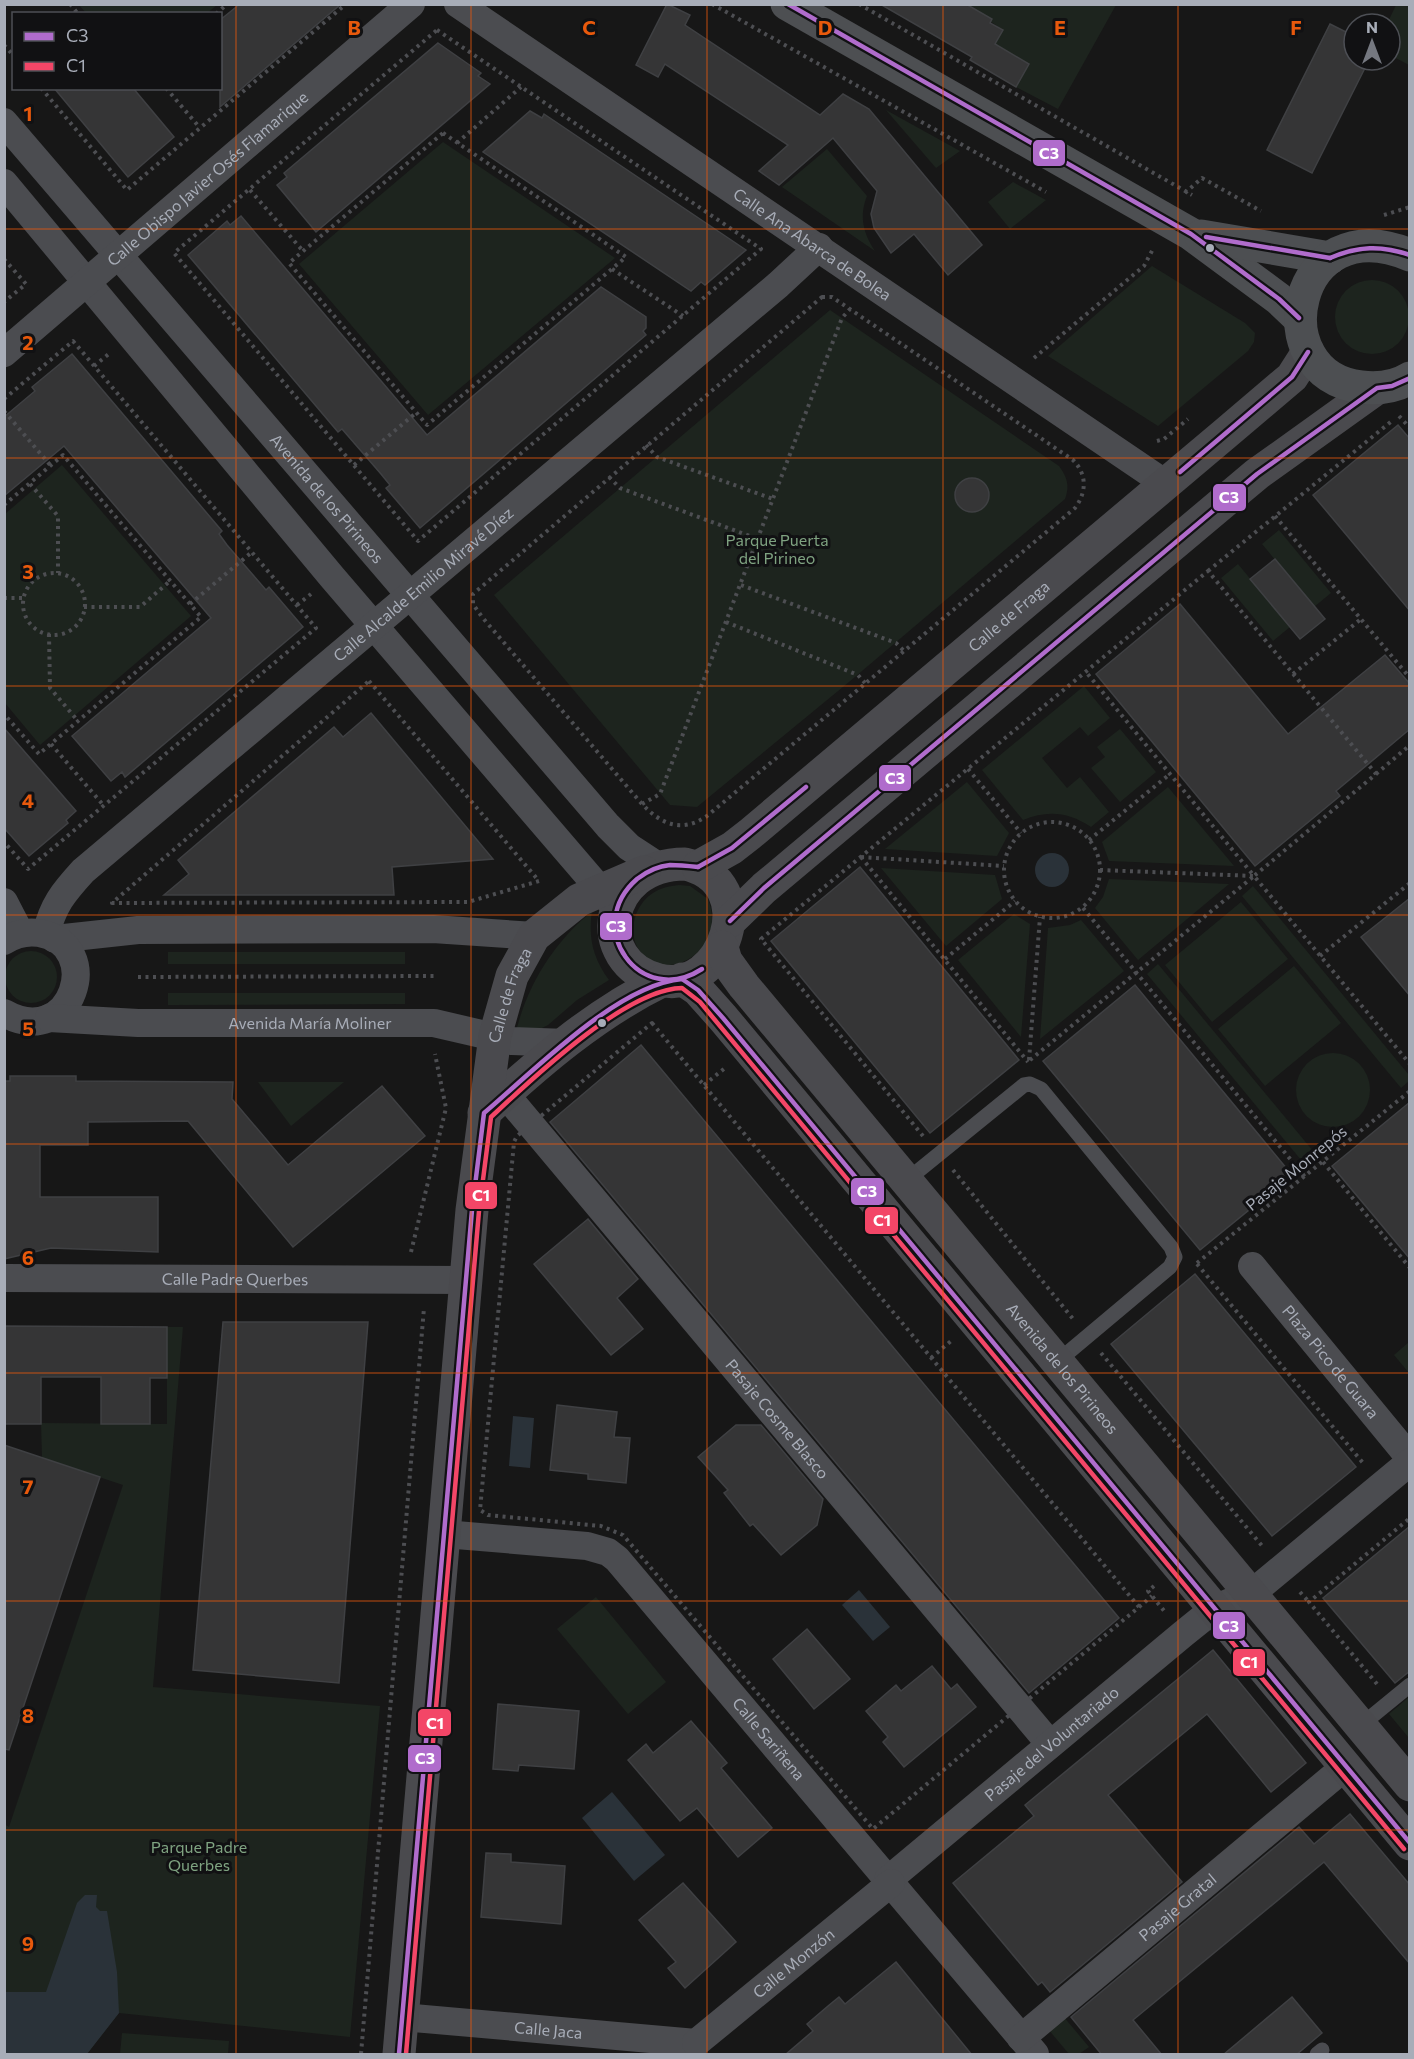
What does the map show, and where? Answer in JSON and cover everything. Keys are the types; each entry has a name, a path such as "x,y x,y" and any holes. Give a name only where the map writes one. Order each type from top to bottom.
{"main road":[{"path":"787,4 1191,234 1279,299 1299,318"},
{"path":"1191,234 1330,258"},
{"path":"1400,384 1350,385 1326,372 1308,352 1299,318 1303,295 1313,274 1330,258 1349,248 1369,245 1403,248"},
{"name":"Calle de Fraga","path":"699,867 732,848 750,834 1167,484 1292,377 1308,352"},
{"path":"495,1104 567,1043 624,999 708,965 726,934 764,888 1257,474 1400,384"},
{"path":"726,934 729,904 724,890 715,877 699,867 685,864 651,869 609,898 617,943 623,958 644,975 672,980 698,990 723,1018 1410,1844"},
{"name":"Calle de Fraga","path":"399,2055 466,1280 495,1104 495,1036 512,976 534,936 571,905 609,898"},
{"name":"Avenida de los Pirineos","path":"726,934 726,961 744,986 1410,1785"}],"street":[{"name":"Calle Obispo Javier Osés Flamarique","path":"4,353 411,4"},
{"name":"Calle Ana Abarca de Bolea","path":"458,4 1167,484"},
{"name":"Avenida de los Pirineos","path":"4,122 608,826 651,869"},
{"path":"4,183 375,625 609,898"},
{"name":"Calle Alcalde Emilio Miravé Díez","path":"23,938 52,911 64,891 83,871 769,293 819,247"},
{"path":"4,902 23,938 70,956 76,979 68,1002 50,1018"},
{"path":"23,938 162,930 433,929 534,936"},
{"name":"Avenida María Moliner","path":"7,1016 25,1022 50,1018 138,1023 434,1023 530,1043 567,1043"},
{"name":"Pasaje Cosme Blasco","path":"495,1104 1050,1744"},
{"name":"Plaza Pico de Guara","path":"1252,1266 1410,1460"},
{"name":"Calle Padre Querbes","path":"4,1278 466,1280"},
{"name":"Pasaje del Voluntariado","path":"890,1881 1214,1608 1252,1593 1410,1460"},
{"name":"Calle Sariñena","path":"444,1534 587,1546 608,1552 625,1568 1028,2046"},
{"name":"Pasaje Gratal","path":"1028,2046 1333,1777"},
{"name":"Calle Monzón","path":"700,2049 890,1881"},
{"name":"Calle Jaca","path":"402,2017 700,2049"}],"lane":[{"path":"907,1180 1024,1085 1036,1086 1172,1247 1175,1257 1170,1267 1058,1361"},
{"path":"1360,1726 1410,1685"}],"path":[{"path":"44,90 127,189 346,4"},
{"path":"712,4 1054,196"},
{"path":"860,4 1194,195"},
{"path":"437,30 521,87 761,249 418,541 174,254 437,30"},
{"path":"457,143 521,87"},
{"path":"168,90 200,128"},
{"path":"443,133 457,143 626,257 427,425 289,263 443,133"},
{"path":"250,189 303,251"},
{"path":"1144,247 1162,257"},
{"path":"4,259 26,284 4,302"},
{"path":"612,269 683,316"},
{"path":"822,297 832,297 1073,460 1084,478 1084,491 1075,508 904,651 699,821 682,826 667,824 653,816 472,604 477,588 646,445 817,300 822,297"},
{"path":"642,804 660,794 842,318 850,309"},
{"path":"4,399 73,341 316,628 28,869 4,842"},
{"path":"4,411 51,466"},
{"path":"354,465 417,412"},
{"path":"1155,442 1164,439 1197,412"},
{"path":"1267,1551 761,939 1399,415 1410,428"},
{"path":"646,445 657,457 773,499"},
{"path":"4,505 63,456 201,617 39,754 4,714"},
{"path":"609,477 620,489 758,539"},
{"path":"30,484 58,516 58,573"},
{"path":"1275,516 1410,678"},
{"path":"190,604 252,552"},
{"path":"1208,572 1376,774"},
{"path":"58,573 67,576 81,588 84,607 76,625 69,631 50,634 32,626 23,608 23,598 26,589 39,576 58,573"},
{"path":"84,607 140,606 170,581"},
{"path":"741,585 896,643 904,651"},
{"path":"4,598 23,598"},
{"path":"1293,674 1361,619"},
{"path":"726,622 858,675 865,683"},
{"path":"50,634 50,688 78,721"},
{"path":"1086,672 1410,1064"},
{"path":"369,681 539,881 468,902 112,903 369,681"},
{"path":"51,744 104,806"},
{"path":"1020,1068 1410,745"},
{"path":"968,769 1022,833"},
{"path":"1089,840 1170,774"},
{"path":"1057,822 1075,828 1089,840 1097,854 1100,870 1097,886 1083,908 1067,916 1040,917 1026,911 1015,901 1006,885 1004,866 1010,848 1022,833 1038,825 1057,822"},
{"path":"861,857 1004,866"},
{"path":"861,857 1029,1061"},
{"path":"1100,870 1254,876"},
{"path":"1320,956 1410,883"},
{"path":"945,958 1015,901"},
{"path":"1083,908 1305,1177"},
{"path":"1029,1061 1040,917"},
{"path":"138,977 434,976"},
{"path":"410,1255 446,1107 434,1048"},
{"name":"Pasaje Monrepós","path":"1187,1271 1410,1091"},
{"path":"1323,1162 1410,1268"},
{"path":"1196,1263 1368,1468"},
{"path":"362,2055 425,1308 417,1308"},
{"path":"1391,1700 1309,1602 1410,1518"},
{"path":"1139,1607 1152,1596"}],"green space":[{"path":"79,5 217,5 208,12 85,12"},
{"path":"966,5 1116,5 1058,109 1016,87 1029,64 995,44 1003,30"},
{"path":"1396,5 1409,5 1409,65 1402,61 1402,12 1393,12"},
{"path":"886,110 960,151 936,168"},
{"path":"443,142 615,258 428,415 299,264"},
{"path":"827,149 867,196 863,210 864,224 875,251 782,187"},
{"path":"1013,182 1046,200 1010,229 988,202"},
{"path":"1152,266 1245,323 1255,333 1254,342 1248,351 1158,426 1048,356"},
{"path":"1372,280 1386,283 1398,291 1406,303 1409,317 1406,331 1398,343 1386,351 1372,354 1358,351 1346,343 1338,331 1335,317 1338,303 1346,291 1358,283"},
{"name":"Parque Puerta del Pirineo","path":"830,310 1059,466 1067,482 1065,499 697,807 670,805 494,595"},
{"path":"62,465 191,616 40,745 5,703 5,514"},
{"path":"1279,530 1331,593 1314,607 1262,544"},
{"path":"1238,564 1290,627 1273,641 1221,578"},
{"path":"1084,686 1110,718 1088,736 1080,727 1042,758 1067,788 1080,777 1109,812 1091,827 1074,818 1058,814 1041,815 1023,820 982,770"},
{"path":"1120,729 1156,772 1120,802 1091,768 1105,757 1097,747"},
{"path":"967,782 1009,833 997,856 885,849"},
{"path":"1168,787 1234,866 1109,861 1102,842"},
{"path":"881,868 995,875 1002,899 946,946"},
{"path":"1109,879 1229,884 1138,960 1095,908 1103,897"},
{"path":"679,885 690,886 708,899 712,919 709,936 700,950 687,960 673,965 658,964 645,957 635,942 633,930 635,917 650,895 660,889"},
{"path":"1253,886 1409,1075 1409,1081 1401,1088 1242,896"},
{"path":"1241,902 1288,959 1212,1022 1165,965"},
{"path":"592,911 591,939 599,964 609,980 577,1000 548,1025 538,1030 516,1031 528,996 544,965 566,937"},
{"path":"1014,914 1030,924 1021,1037 958,960"},
{"path":"1081,920 1124,971 1040,1039 1048,928 1070,925"},
{"path":"31,951 41,953 49,959 55,967 57,977 55,987 49,995 41,1001 31,1003 21,1001 13,995 7,987 5,977 7,967 13,959 21,953"},
{"path":"168,952 405,952 405,964 168,964"},
{"path":"1158,964 1318,1157 1306,1166 1147,974"},
{"path":"1294,966 1341,1023 1265,1086 1218,1029"},
{"path":"168,993 405,993 405,1004 168,1005"},
{"path":"1333,1053 1354,1059 1364,1069 1370,1090 1364,1111 1354,1121 1333,1127 1312,1121 1302,1111 1296,1090 1302,1069 1312,1059"},
{"path":"258,1082 344,1082 291,1126"},
{"name":"Parque Padre Querbes","path":"167,1327 183,1327 153,1687 380,1706 350,2037 119,2013 87,2054 5,2054 4,1824 9,1827 123,1485 42,1458 41,1423 167,1424"},
{"path":"1409,1342 1409,1373 1394,1355"},
{"path":"596,1597 666,1682 628,1714 557,1629"},
{"path":"1409,1697 1409,1738 1389,1714"},
{"path":"1063,2016 1089,2047 1079,2054 1069,2054 1048,2029"},
{"path":"122,2033 229,2041 228,2054 120,2054"}],"shaded area":[{"path":"1052,853 1064,858 1069,870 1064,882 1052,887 1040,882 1035,870 1040,858"},
{"path":"513,1416 534,1418 530,1468 509,1466"},
{"path":"859,1590 890,1627 873,1641 842,1605"},
{"path":"612,1792 665,1855 634,1881 582,1818"},
{"path":"85,1895 97,1895 96,1907 100,1911 107,1911 117,1972 119,2013 87,2054 5,2054 5,1992 46,1992 77,1903"}],"building":[{"path":"240,4 341,4 220,107 222,18"},
{"path":"667,4 690,15 685,25 820,115 843,94 869,109 982,245 948,275 914,234 891,253 874,228 871,214 877,191 833,138 779,185 759,171 788,145 665,64 658,77 636,65"},
{"path":"880,4 966,4 992,19 990,23 1003,30 995,44 1029,64 1016,87 970,60 972,57"},
{"path":"1330,24 1342,30 1342,72 1363,72 1312,173 1267,150"},
{"path":"438,43 481,73 478,76 490,84 316,232 277,185 287,177 284,173"},
{"path":"56,90 135,90 174,137 128,177"},
{"path":"530,111 542,118 544,114 746,250 705,285 701,282 691,291 483,152"},
{"path":"241,216 427,435 601,287 646,317 646,328 643,331 646,335 420,528 386,488 390,485 381,474 342,429 338,432 188,255 227,221 230,225"},
{"path":"72,354 222,531 219,534 227,545 266,590 269,587 303,627 125,777 122,772 111,781 72,736 211,618 64,446 4,496 4,417 35,391 32,387"},
{"path":"1398,425 1410,439 1410,611 1313,495"},
{"path":"972,478 984,483 989,495 984,507 972,512 960,507 955,495 960,483"},
{"path":"1275,559 1325,619 1300,639 1250,579"},
{"path":"1180,604 1288,734 1385,655 1410,684 1410,729 1336,791 1340,796 1255,866 1096,674"},
{"path":"371,713 493,859 392,867 394,895 164,895 189,874 178,860 334,727 343,737"},
{"path":"4,728 76,811 66,820 68,823 29,856 4,828"},
{"path":"860,867 1019,1060 930,1133 771,941"},
{"path":"1410,898 1410,996 1361,937"},
{"path":"1135,985 1292,1175 1200,1250 1043,1061"},
{"path":"641,1045 1119,1618 1029,1693 550,1122"},
{"path":"10,1076 76,1076 76,1081 233,1082 232,1099 288,1165 382,1086 425,1136 293,1247 188,1121 88,1122 88,1145 40,1145 40,1197 158,1197 158,1252 51,1248 4,1259 4,1081 10,1081"},
{"path":"1410,1102 1410,1259 1332,1166"},
{"path":"588,1219 638,1279 617,1298 643,1329 611,1355 534,1264"},
{"path":"1195,1274 1356,1467 1272,1536 1111,1344"},
{"path":"223,1322 368,1322 339,1683 193,1670"},
{"path":"4,1326 167,1327 167,1378 150,1378 150,1424 101,1424 101,1377 41,1377 41,1424 4,1424"},
{"path":"557,1405 617,1412 614,1437 630,1438 626,1483 588,1479 588,1474 550,1470"},
{"path":"736,1425 761,1425 823,1499 817,1525 781,1555 753,1524 750,1526 724,1493 728,1490 698,1457"},
{"path":"4,1445 100,1477 9,1750 4,1749"},
{"path":"1410,1526 1410,1671 1395,1683 1323,1598"},
{"path":"807,1629 850,1679 814,1709 773,1659"},
{"path":"1213,1650 1306,1763 1271,1792 1207,1714 1108,1795 1182,1882 1050,1992 1042,1982 1038,1985 953,1883 1034,1816 1025,1805"},
{"path":"932,1666 951,1689 957,1684 976,1707 904,1767 883,1742 888,1737 866,1711 896,1685 901,1691"},
{"path":"498,1704 579,1711 574,1769 519,1765 518,1771 493,1769"},
{"path":"691,1721 727,1763 721,1768 772,1828 738,1857 697,1808 680,1821 628,1760 646,1744 653,1753"},
{"path":"1350,1814 1410,1885 1410,1964 1324,1862 1133,2020 1162,2055 1102,2055 1071,2017 1299,1827 1314,1844"},
{"path":"486,1853 511,1854 511,1862 565,1866 561,1924 481,1917"},
{"path":"683,1883 736,1942 685,1988 668,1968 676,1962 639,1920"},
{"path":"896,1962 972,2055 785,2055 813,2031 807,2024 828,2006 839,1997 845,2004"},
{"path":"1292,1997 1322,2033 1296,2055 1223,2055"}],"transit line":[{"name":"C3","path":"788,4 1191,234 1279,299 1299,318"},
{"name":"C3","path":"1206,237 1330,258"},
{"name":"C3","path":"1330,258 1350,251 1370,248 1410,255"},
{"name":"C3","path":"1180,472 1292,377 1308,352"},
{"name":"C3","path":"730,921 764,888 1257,474 1377,388 1392,386 1410,378"},
{"name":"C3","path":"698,867 732,848 806,787"},
{"name":"C3","path":"698,867 670,865 644,874 621,898 615,919 617,939 626,957 640,971 658,979 679,979 702,969"},
{"name":"C3","path":"682,979 698,990 723,1018 1410,1843"},
{"name":"C3","path":"399,2054 472,1210 484,1113 577,1032 604,1013 657,985 682,979"},
{"name":"C1","path":"406,2054 479,1211 491,1117 581,1038 634,1003 659,992 682,988 700,1002 1404,1849"}]}
